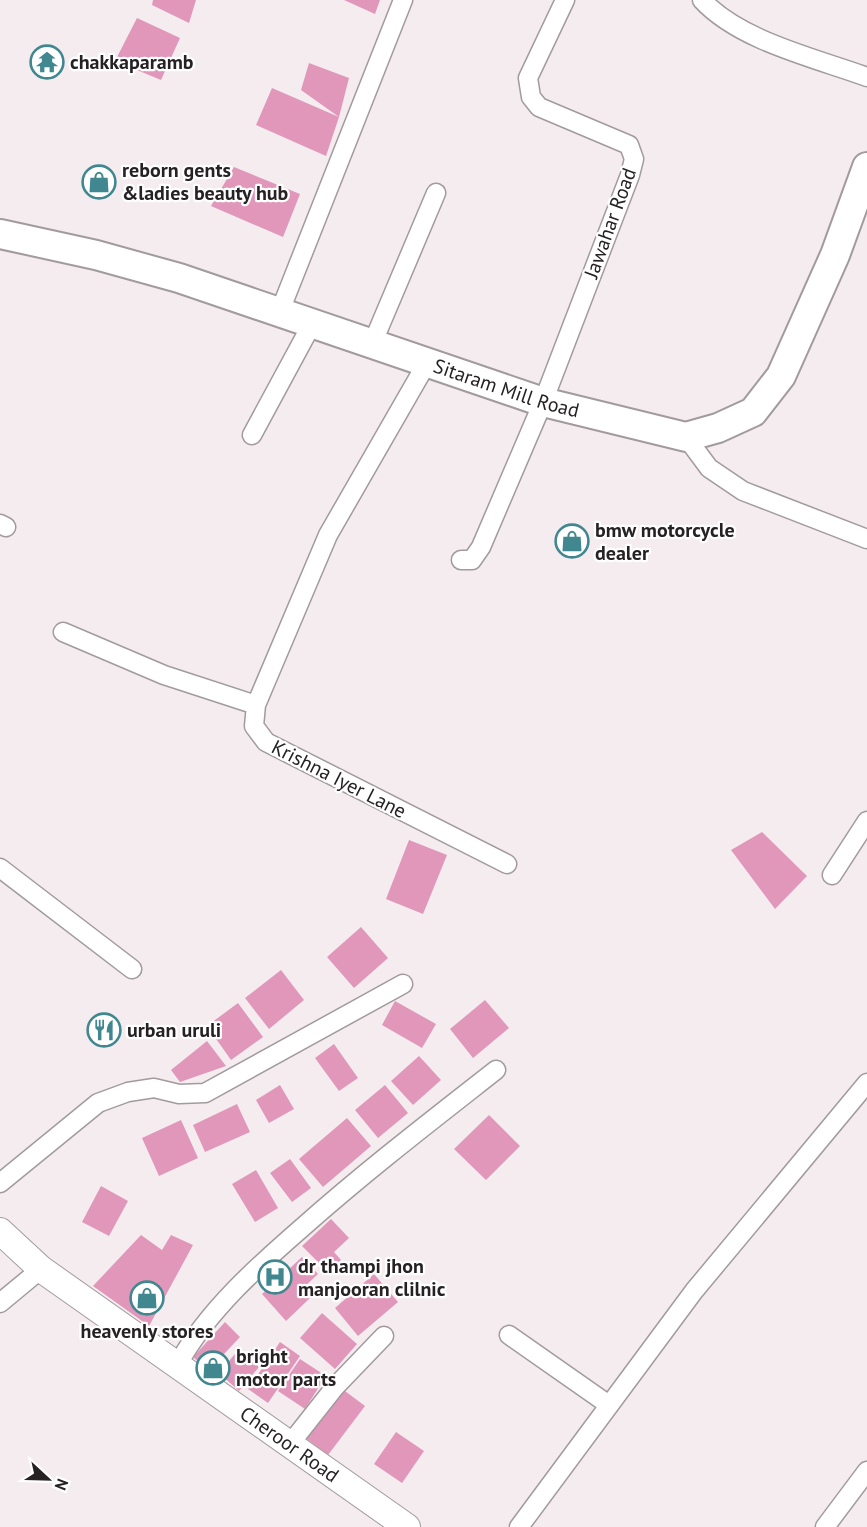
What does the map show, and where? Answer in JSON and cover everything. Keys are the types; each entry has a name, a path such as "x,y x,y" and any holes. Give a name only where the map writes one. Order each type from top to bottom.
{"main road":[{"name":"Sitaram Mill Road","path":"0,234 106,258 179,278 374,342 543,402 686,437 718,428 753,412 781,376 836,255 867,167"},
{"name":"Cheroor Road","path":"0,1231 41,1269 407,1527"}],"street":[{"path":"280,311 403,0"},
{"name":"Jawahar Road","path":"461,560 472,560 481,547 543,402 630,175 634,159 629,146 539,107 531,97 528,78 565,0"},
{"path":"702,0 715,14 768,42 867,77"},
{"path":"374,342 436,193"},
{"path":"252,435 313,322"},
{"path":"63,632 164,675 256,705 297,613 328,534 428,362"},
{"path":"686,437 709,468 743,491 867,539"},
{"name":"Krishna Iyer Lane","path":"256,705 254,726 266,742 507,864"},
{"path":"832,875 867,821"},
{"path":"0,868 132,969"},
{"path":"0,1184 98,1103 128,1092 154,1088 178,1094 205,1093 403,984"},
{"path":"178,1364 218,1308 275,1251 368,1170 496,1070"},
{"path":"519,1527 694,1291 867,1083"},
{"path":"0,1303 41,1269"},
{"path":"509,1335 609,1405"},
{"path":"290,1444 335,1387 384,1336"},
{"path":"825,1527 867,1471"}],"building":[{"path":"153,0 196,0 189,23 152,5"},
{"path":"344,0 380,0 375,14"},
{"path":"137,18 180,38 161,80 115,61"},
{"path":"309,63 349,78 339,117 301,90"},
{"path":"272,88 339,117 326,156 256,125"},
{"path":"234,167 300,194 283,237 211,206"},
{"path":"762,832 807,876 775,909 731,850"},
{"path":"409,840 447,855 423,914 386,899"},
{"path":"361,927 388,958 354,988 327,957"},
{"path":"281,970 304,1000 269,1029 245,998"},
{"path":"485,1000 509,1028 473,1058 450,1029"},
{"path":"395,1001 436,1024 422,1048 382,1025"},
{"path":"238,1003 263,1037 231,1060 207,1026"},
{"path":"207,1041 226,1066 180,1082 171,1070"},
{"path":"334,1044 358,1078 339,1091 315,1058"},
{"path":"419,1056 441,1080 413,1105 391,1081"},
{"path":"280,1085 294,1109 269,1123 256,1100"},
{"path":"385,1085 408,1113 378,1138 355,1110"},
{"path":"237,1104 250,1132 205,1152 193,1125"},
{"path":"489,1115 520,1146 486,1180 454,1149"},
{"path":"347,1118 371,1146 323,1187 299,1159"},
{"path":"181,1120 198,1158 159,1176 142,1138"},
{"path":"290,1159 311,1188 292,1202 270,1173"},
{"path":"256,1170 278,1208 255,1222 232,1184"},
{"path":"101,1186 128,1201 109,1236 82,1222"},
{"path":"331,1219 349,1238 334,1252 341,1260 328,1272 302,1246"},
{"path":"141,1235 162,1250 171,1235 193,1245 149,1326 93,1286"},
{"path":"302,1257 318,1274 302,1289 311,1297 286,1321 262,1294"},
{"path":"374,1274 398,1302 358,1336 335,1308"},
{"path":"322,1313 357,1344 335,1369 300,1338"},
{"path":"225,1322 240,1337 208,1371 193,1357"},
{"path":"280,1342 300,1356 268,1403 248,1389"},
{"path":"239,1349 259,1367 239,1391 219,1373"},
{"path":"300,1359 326,1376 305,1409 278,1391"},
{"path":"341,1388 365,1406 328,1455 304,1437"},
{"path":"396,1432 424,1451 402,1483 374,1464"}],"place":[{"name":"chakkaparamb","path":"47,62"},
{"name":"reborn gents &ladies beauty hub","path":"99,182"},
{"name":"bmw motorcycle dealer","path":"572,541"},
{"name":"urban uruli","path":"104,1030"},
{"name":"dr thampi jhon manjooran clilnic","path":"275,1277"},
{"name":"heavenly stores","path":"147,1298"},
{"name":"bright motor parts","path":"213,1368"}]}
